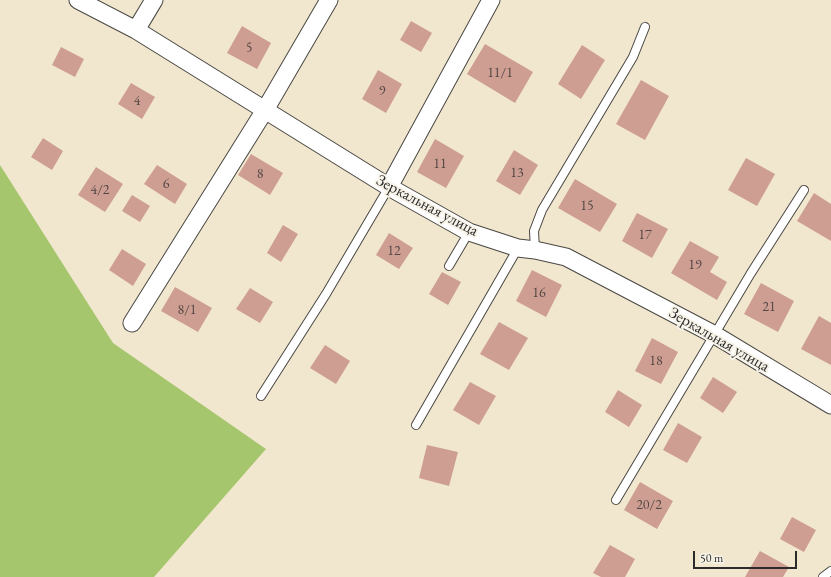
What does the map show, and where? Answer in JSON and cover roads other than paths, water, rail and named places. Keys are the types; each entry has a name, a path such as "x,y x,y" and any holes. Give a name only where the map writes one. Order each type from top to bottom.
{"street":[{"name":"Зеркальная улица","path":"78,0 136,30 389,187 469,232 518,248 566,257 715,335 831,405"},
{"path":"136,30 154,0"},
{"path":"132,323 265,110 329,0"},
{"path":"389,187 491,0"}],"lane":[{"path":"535,250 534,231 542,210 633,57 645,27"},
{"path":"261,396 326,294 389,187"},
{"path":"616,500 751,273 804,190"},
{"path":"449,266 469,232"},
{"path":"416,425 518,248"},
{"path":"824,577 831,571"}]}
